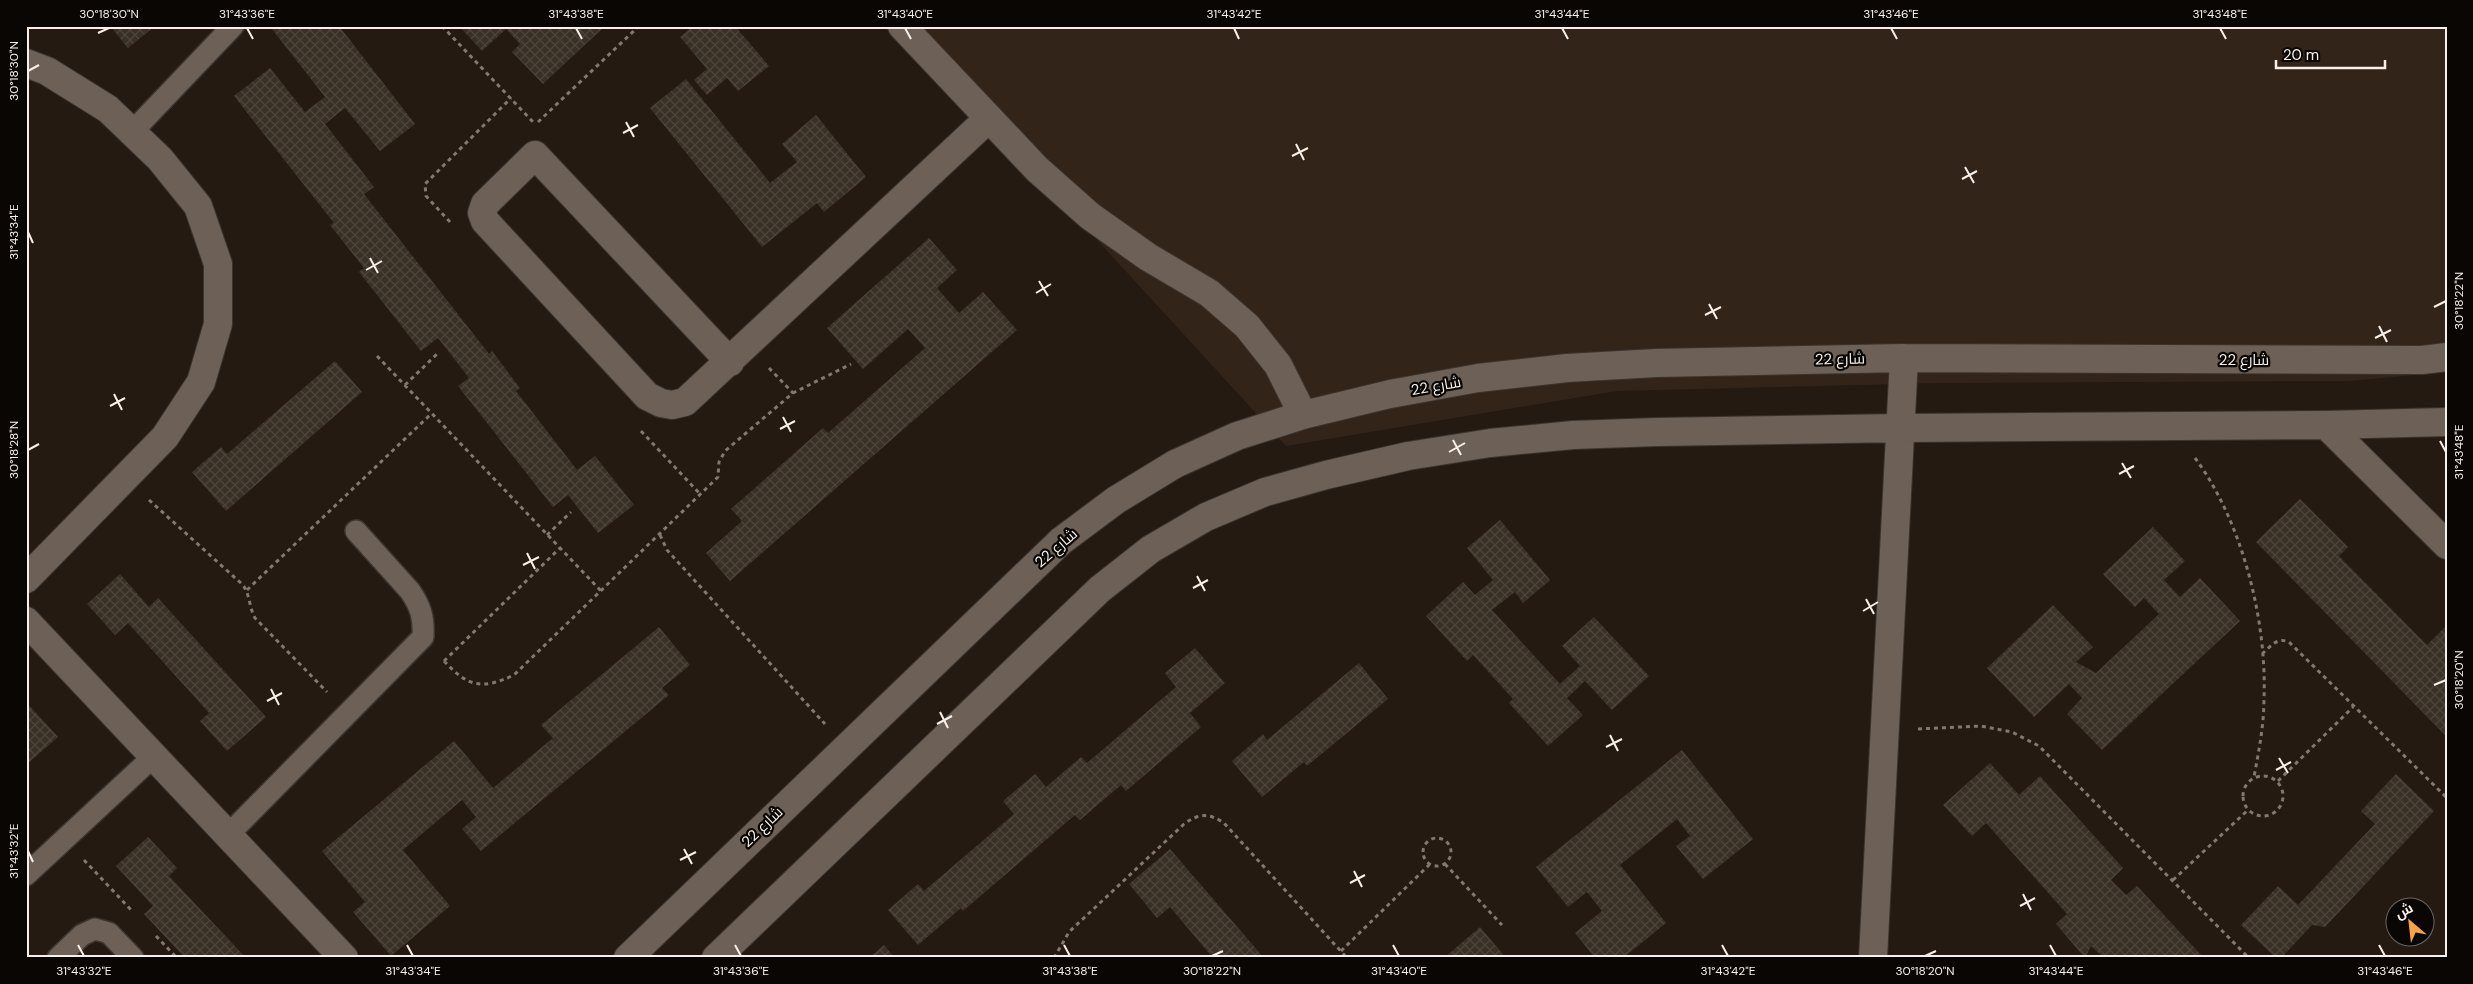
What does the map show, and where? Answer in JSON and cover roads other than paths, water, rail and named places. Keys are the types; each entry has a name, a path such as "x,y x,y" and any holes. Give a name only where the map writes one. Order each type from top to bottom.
{"street":[{"path":"902,26 1037,169 1090,216 1148,257 1209,292 1246,326 1278,364 1303,415"},
{"path":"26,63 47,71 108,109 160,159 198,206 218,264 218,324 201,382 165,437 26,579"},
{"path":"730,362 535,155 484,204 482,213 485,221 647,396 661,403 672,405 685,402 730,362 989,118"},
{"name":"شارع 22","path":"628,958 1061,541 1116,500 1175,464 1228,440 1303,415 1390,394 1478,378 1567,368 1656,363 1904,358 2422,360 2447,357"},
{"path":"1872,958 1904,358"},
{"path":"716,958 1100,589 1151,550 1206,517 1264,492 1408,456 1490,443 1592,434 1901,428 2326,425 2447,422"},
{"path":"2326,425 2447,545"},
{"path":"26,621 344,958"}],"lane":[{"path":"132,132 233,26"},
{"path":"228,835 423,637 422,612 410,590 356,532"},
{"path":"26,874 154,756"},
{"path":"58,958 82,935 95,929 109,933 133,958"}]}
